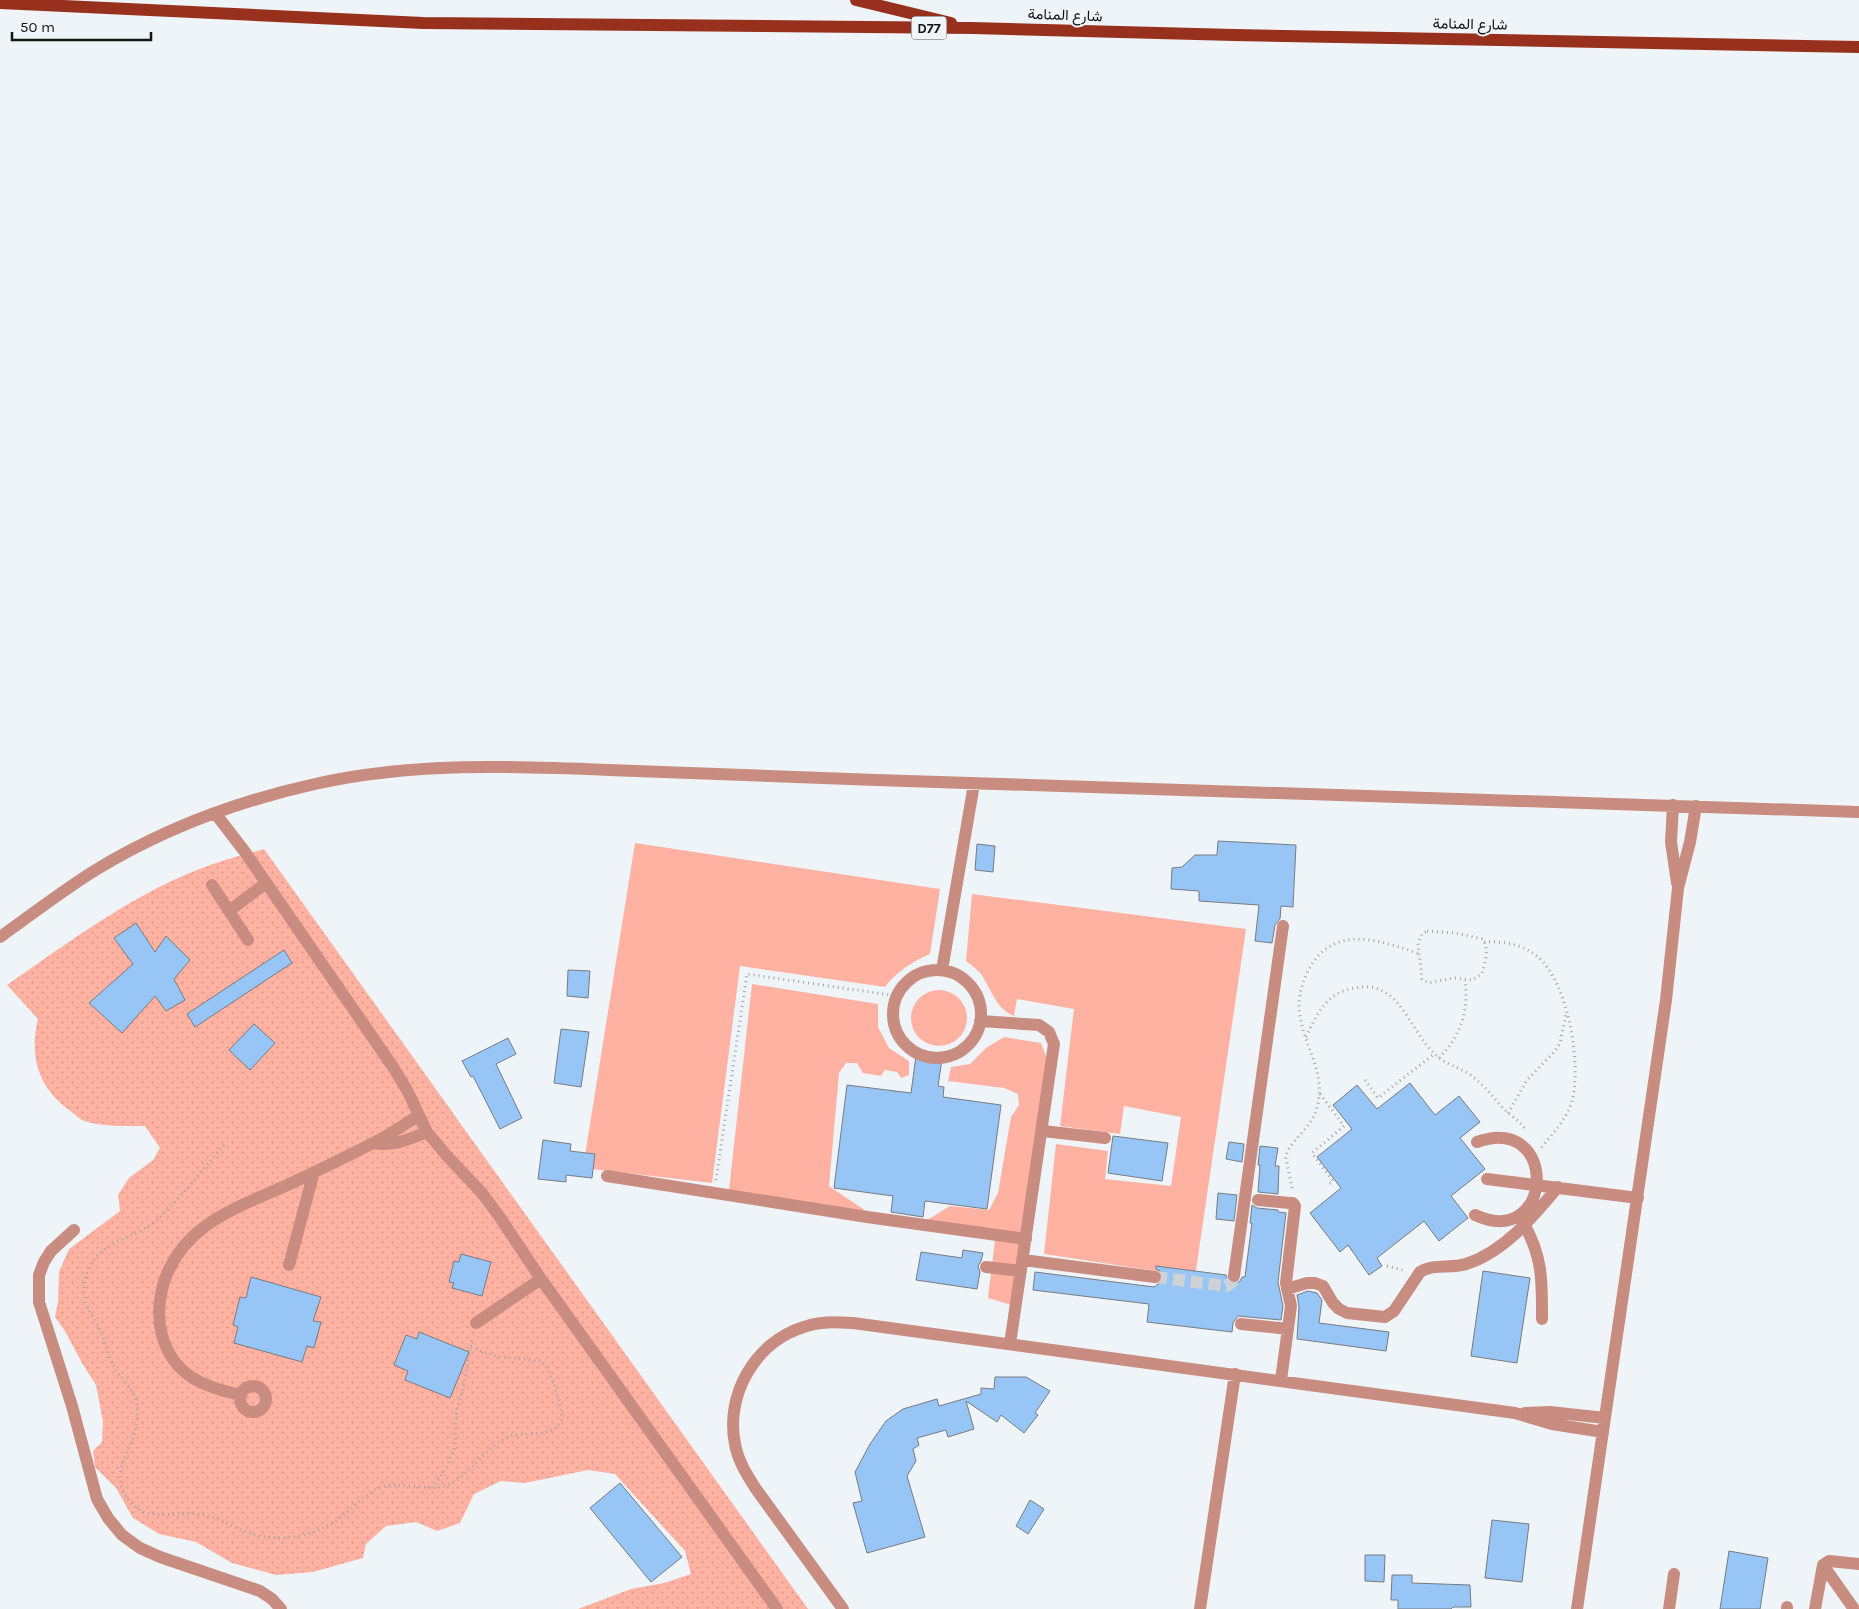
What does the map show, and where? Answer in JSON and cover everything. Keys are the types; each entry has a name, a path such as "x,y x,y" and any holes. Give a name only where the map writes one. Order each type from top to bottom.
{"main road":[{"path":"856,0 972,28"},
{"name":"شارع المنامة","path":"0,4 423,23 972,28 1859,47"}],"street":[{"path":"0,937 92,872 132,850 215,813 266,796 318,783 370,774 431,768 528,767 974,784 1859,812"},
{"path":"942,970 974,784"},
{"path":"1673,805 1671,842 1678,888"},
{"path":"1577,1609 1666,1000 1678,888 1690,842 1696,806"},
{"path":"215,813 266,883 393,1067 407,1090 427,1132 482,1193 777,1609"},
{"path":"229,911 266,883"},
{"path":"212,885 248,940"},
{"path":"1234,1276 1283,926"},
{"path":"942,970 959,976 972,987 981,1009 977,1032 970,1043 949,1056 937,1057 913,1050 904,1042 894,1021 894,1008 897,996 910,979 920,973 942,970"},
{"path":"980,1021 1039,1025 1049,1032 1054,1044 1054,1056 1010,1344"},
{"path":"241,1395 203,1384 191,1377 172,1357 165,1345 159,1319 162,1290 166,1276 180,1251 211,1221 373,1143 418,1116"},
{"path":"1043,1131 1104,1138"},
{"path":"373,1143 382,1145 400,1143 427,1132"},
{"path":"1474,1215 1494,1221 1514,1217 1523,1212 1530,1204 1538,1184 1535,1155 1525,1148 1507,1139 1497,1138 1477,1142"},
{"path":"289,1265 314,1172"},
{"path":"607,1176 868,1217 1026,1239"},
{"path":"1487,1179 1638,1198"},
{"path":"1287,1289 1307,1283 1315,1283 1323,1286 1339,1309 1348,1313 1385,1317 1394,1311 1420,1272 1464,1265 1478,1260 1503,1244 1538,1211 1558,1187"},
{"path":"1258,1200 1293,1203 1295,1206 1286,1278 1291,1306 1281,1380"},
{"path":"1524,1224 1535,1246 1542,1275 1542,1319"},
{"path":"74,1230 51,1251 44,1262 38,1275 38,1302 72,1406 97,1499 108,1518 122,1535 140,1548 160,1557 260,1591 282,1609"},
{"path":"986,1267 1022,1266 1155,1277"},
{"path":"476,1323 542,1279"},
{"path":"842,1609 742,1468 735,1444 733,1420 737,1395 747,1372 762,1353 781,1337 803,1327 828,1322 853,1323 1515,1413 1552,1424 1603,1432"},
{"path":"1241,1324 1288,1329"},
{"path":"1200,1609 1235,1374"},
{"path":"1515,1413 1550,1412 1605,1418"},
{"path":"1815,1609 1823,1565 1829,1561 1859,1564"},
{"path":"1823,1565 1854,1609"},
{"path":"1669,1609 1674,1574"}],"path":[{"path":"1427,931 1461,934 1482,939 1486,948 1486,958 1482,974 1476,978 1465,980 1454,978 1429,983 1425,982 1422,979 1420,954 1419,938 1427,931"},
{"path":"1295,1206 1286,1158 1287,1152 1312,1120 1317,1110 1320,1094 1319,1076 1299,1014 1300,993 1307,973 1313,962 1321,954 1341,942 1363,939 1384,942 1420,954"},
{"path":"1484,942 1494,941 1513,944 1539,958 1553,978 1566,1013 1575,1051 1576,1076 1572,1099 1564,1118 1535,1155"},
{"path":"714,1192 747,974 897,996"},
{"path":"1439,1058 1455,1039 1462,1022 1466,1004 1465,980"},
{"path":"1306,1038 1321,1008 1334,995 1352,988 1372,986 1381,989 1398,1004 1434,1054 1487,1088 1508,1113 1516,1119 1526,1130 1535,1155"},
{"path":"1508,1113 1527,1080 1560,1043 1566,1013"},
{"path":"1364,1080 1378,1098 1434,1054"},
{"path":"1320,1094 1344,1126 1312,1152 1333,1181 1327,1186"},
{"path":"224,1146 168,1210 155,1222 140,1232 110,1245 98,1253 90,1265 85,1278 84,1292 87,1307 101,1332 116,1369 132,1390 137,1403 135,1429 120,1467 120,1481 125,1495 134,1506 146,1513 160,1516 192,1513 209,1515 250,1532 277,1538 305,1535 331,1525 371,1492 386,1486 402,1485 432,1488 449,1484 499,1442 511,1436 548,1432 556,1428 562,1420 562,1411 546,1366 541,1361 494,1356 470,1347"},
{"path":"432,1488 446,1468 455,1447 456,1411 463,1391 476,1323"}],"shaded area":[{"path":"635,843 940,889 930,954 905,968 885,987 740,966 712,1183 583,1168"},
{"path":"264,849 808,1609 578,1609 631,1589 664,1583 691,1574 685,1551 615,1474 588,1470 525,1483 501,1481 474,1494 460,1523 437,1531 416,1522 386,1526 366,1544 363,1558 313,1572 276,1575 232,1563 196,1542 159,1534 133,1518 116,1488 95,1467 93,1451 102,1442 103,1422 96,1385 55,1317 58,1302 59,1272 69,1249 120,1211 118,1195 129,1178 153,1160 160,1148 145,1126 107,1125 84,1121 58,1101 43,1081 38,1070 35,1033 38,1019 7,985 106,917 158,888 213,864"},
{"path":"972,894 1246,929 1195,1277 1044,1254 1056,1144 1108,1151 1105,1179 1171,1186 1181,1117 1124,1106 1120,1134 1060,1126 1074,1009 1017,999 1014,1016 1002,1008 994,998 981,974 966,961"},
{"path":"752,984 878,1004 878,1027 889,1048 909,1061 909,1075 901,1078 897,1072 885,1070 881,1076 863,1073 857,1063 846,1063 839,1073 829,1186 866,1211 729,1190"},
{"path":"934,990 944,990 959,998 965,1007 967,1018 965,1029 959,1038 944,1046 934,1046 923,1041 916,1034 911,1023 911,1013 916,1002 923,995"},
{"path":"1004,1037 1041,1043 1049,1064 1015,1306 988,1298 996,1232 924,1222 950,1206 989,1210 998,1193 1011,1117 1019,1105 1018,1094 1004,1088 948,1081 951,1067 970,1064 986,1048"}],"building":[{"path":"1218,841 1296,845 1293,907 1281,906 1280,919 1275,925 1272,943 1255,941 1259,905 1199,901 1199,891 1171,889 1172,868 1182,867 1195,855 1217,855"},
{"path":"977,844 995,846 993,872 975,870"},
{"path":"136,923 155,952 166,936 190,960 174,979 185,1000 166,1011 155,996 122,1033 89,1003 133,964 114,938"},
{"path":"284,950 292,963 195,1027 187,1014"},
{"path":"568,970 590,971 588,998 567,996"},
{"path":"254,1024 275,1043 250,1070 229,1050"},
{"path":"561,1029 589,1032 581,1087 554,1083"},
{"path":"508,1038 516,1054 496,1064 522,1118 500,1129 473,1076 471,1077 462,1061"},
{"path":"916,1056 942,1059 938,1086 944,1087 943,1097 1001,1105 987,1209 925,1201 923,1217 891,1212 893,1196 834,1188 847,1085 911,1093"},
{"path":"1410,1083 1435,1115 1459,1096 1480,1122 1460,1138 1485,1169 1451,1196 1468,1218 1439,1241 1424,1221 1377,1258 1382,1266 1369,1275 1348,1245 1340,1252 1310,1213 1341,1188 1317,1157 1352,1129 1333,1105 1357,1085 1377,1109"},
{"path":"1113,1136 1168,1143 1162,1181 1108,1173"},
{"path":"543,1140 571,1144 570,1151 595,1154 592,1178 566,1175 566,1182 538,1179"},
{"path":"1229,1142 1244,1144 1242,1162 1226,1159"},
{"path":"1260,1146 1278,1148 1275,1166 1279,1166 1278,1194 1258,1192"},
{"path":"1218,1193 1237,1195 1234,1221 1216,1219"},
{"path":"1252,1205 1257,1208 1278,1210 1278,1212 1286,1213 1278,1282 1283,1306 1281,1320 1238,1316 1233,1323 1232,1332 1147,1322 1149,1304 1033,1290 1035,1272 1154,1287 1163,1278 1160,1271 1156,1269 1156,1266 1226,1275 1229,1282 1237,1284 1242,1277 1245,1277 1252,1223 1250,1223"},
{"path":"963,1250 983,1253 978,1266 980,1272 977,1289 916,1280 921,1252 962,1258"},
{"path":"461,1254 491,1262 482,1296 452,1288 454,1283 449,1282 454,1261 459,1262"},
{"path":"1483,1271 1530,1278 1517,1363 1471,1356"},
{"path":"251,1277 321,1297 313,1321 321,1322 314,1348 307,1346 302,1362 234,1343 238,1327 233,1325 240,1297 246,1298"},
{"path":"1308,1291 1317,1293 1322,1300 1319,1323 1389,1332 1386,1351 1297,1339 1299,1307 1297,1295"},
{"path":"419,1332 469,1352 450,1398 405,1380 408,1371 394,1365 406,1335 417,1339"},
{"path":"995,1377 1026,1377 1050,1391 1035,1413 1038,1415 1024,1433 1001,1415 997,1422 966,1401 974,1429 948,1437 946,1430 917,1438 919,1445 913,1449 916,1461 907,1476 925,1537 867,1553 853,1503 862,1501 855,1472 870,1444 886,1421 903,1409 937,1399 939,1406 981,1394 981,1388 994,1389"},
{"path":"620,1483 682,1557 651,1582 590,1508"},
{"path":"1030,1500 1044,1509 1028,1534 1016,1526"},
{"path":"1492,1520 1529,1524 1522,1582 1485,1578"},
{"path":"1729,1551 1768,1558 1760,1609 1720,1609"},
{"path":"1365,1555 1385,1555 1384,1582 1365,1581"},
{"path":"1392,1575 1412,1575 1412,1583 1470,1585 1471,1607 1398,1609 1398,1600 1391,1600"}],"tunnel":[{"path":"1155,1277 1227,1286 1232,1282 1234,1276"}]}
